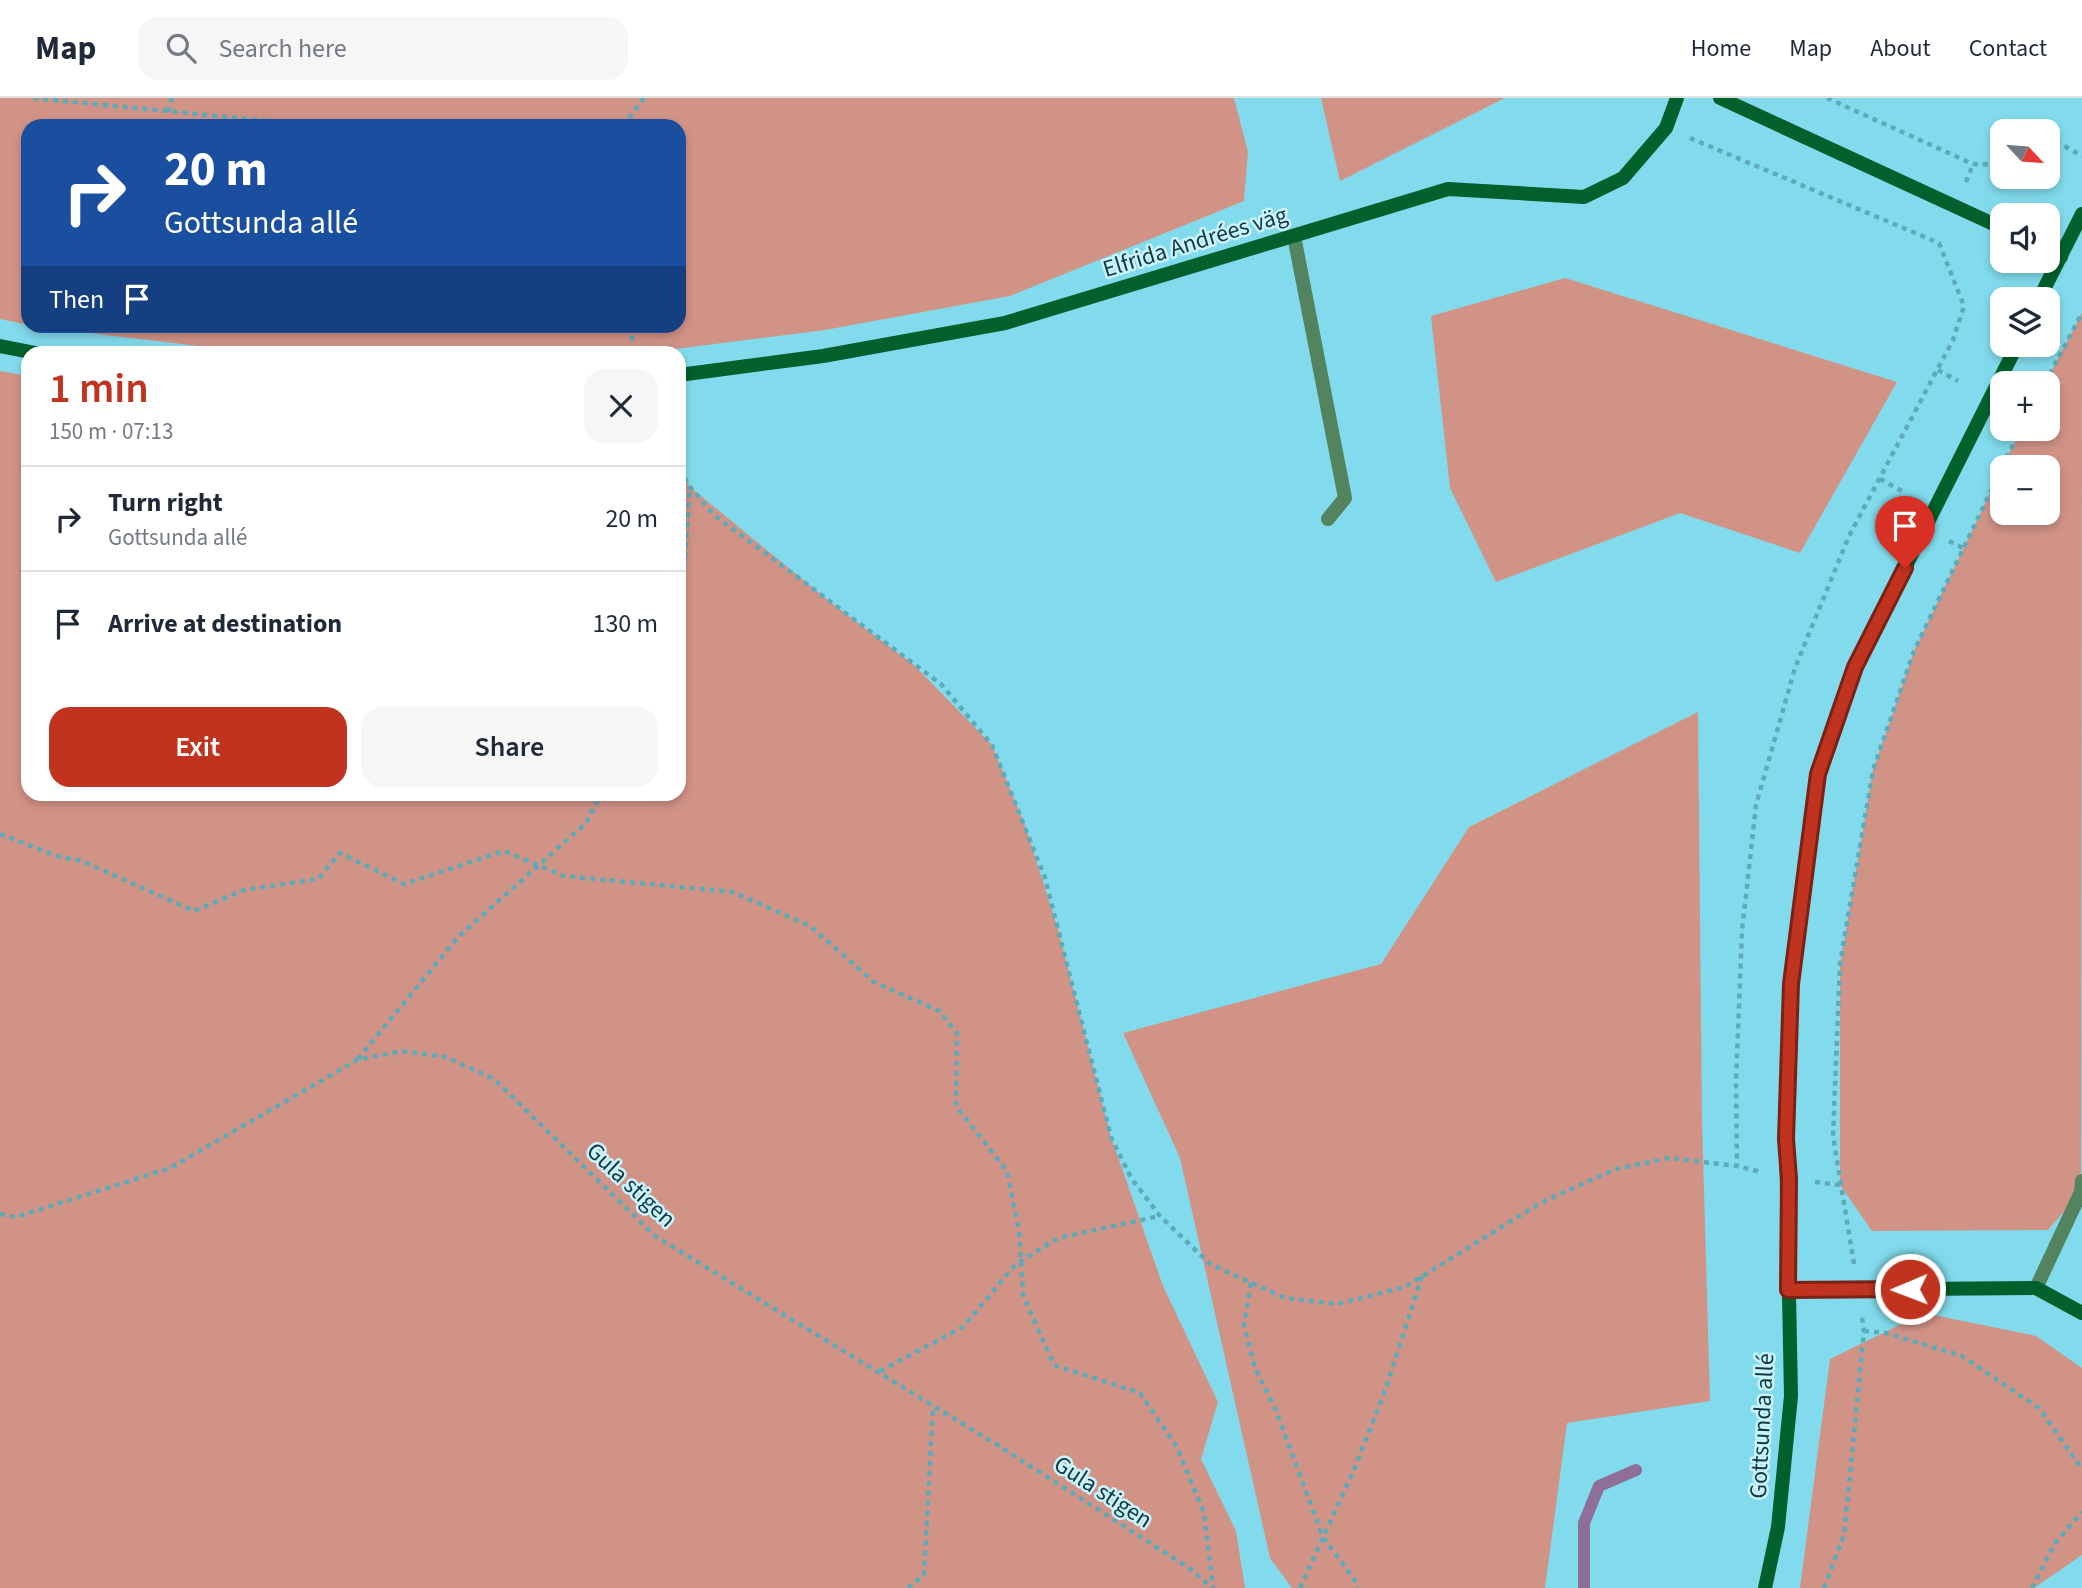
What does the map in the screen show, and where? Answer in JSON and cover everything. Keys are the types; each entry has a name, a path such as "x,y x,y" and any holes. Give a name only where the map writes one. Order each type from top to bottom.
{"street":[{"name":"Elfrida Andrées väg","path":"686,374 823,356 1005,323 1448,189 1584,197 1623,178 1666,128 1677,98"},
{"path":"1720,98 1990,222"},
{"path":"2060,245 2082,214"},
{"path":"1294,236 1345,498 1328,519"},
{"path":"0,345 21,350"},
{"name":"Gottsunda allé","path":"1765,1588 1778,1528 1791,1396 1789,1179 1786,1139 1791,984 1818,774 1855,667 2011,357"},
{"path":"2036,1288 2081,1192 2082,1181"},
{"path":"1788,1290 2036,1288 2082,1313"}],"path":[{"path":"33,98 244,119"},
{"path":"168,112 172,98"},
{"path":"628,119 644,98"},
{"path":"1827,98 1973,164 1990,165"},
{"path":"1666,128 1939,243 1964,306 1953,340 1849,537 1795,668 1756,806 1742,931 1736,1080 1737,1166"},
{"path":"2060,144 2082,156"},
{"path":"2051,371 2082,313"},
{"path":"630,333 633,341"},
{"path":"1938,370 1958,381"},
{"path":"1880,479 1902,491"},
{"path":"686,480 714,515 940,684 992,745 1045,878 1111,1137 1131,1178 1160,1216 1210,1264 1285,1298 1337,1304 1405,1287 1540,1203 1616,1169 1669,1158 1737,1166 1789,1179"},
{"path":"686,542 690,487"},
{"path":"1824,1588 1844,1535 1864,1331 1833,1136 1840,964 1872,770 1914,651 1990,493"},
{"path":"1948,541 1963,548"},
{"path":"357,1060 458,937 586,823 597,801"},
{"path":"0,834 57,856 82,861 194,911 244,890 318,879 340,853 404,884 504,851 565,876 733,892 810,926 874,982 939,1011 957,1033 956,1106 1007,1171 1019,1231 1023,1295 1054,1365 1140,1393 1177,1447 1204,1513 1212,1588"},
{"name":"Gula stigen","path":"0,1214 16,1217 170,1168 357,1060 402,1051 446,1057 494,1079 656,1236 933,1405 1189,1568 1212,1588"},
{"path":"880,1372 963,1327 1021,1261 1058,1238 1160,1216"},
{"path":"1300,1588 1386,1388 1423,1276"},
{"path":"1251,1283 1244,1325 1255,1368 1275,1408 1323,1537 1354,1579 1357,1588"},
{"path":"1864,1331 1886,1333 1962,1356 2039,1408 2082,1469"},
{"path":"908,1588 924,1575 933,1405"},
{"path":"2032,1588 2055,1543 2082,1512"}],"shaded area":[{"path":"0,98 1234,98 1248,152 1244,201 1010,296 825,330 686,348 198,346 88,333 686,333 686,119 21,119 21,324 0,319"},
{"path":"1321,98 1505,98 1340,181"},
{"path":"1565,278 1897,382 1800,553 1680,513 1496,582 1450,488 1431,316"},
{"path":"2082,313 2081,1192 2048,1230 1872,1231 1840,1185 1840,964 1873,770 1914,651 1990,493 1990,525 2060,525 2060,455 2008,455 2015,441 2060,441 2060,371 2051,371"},
{"path":"0,371 21,375 21,801 686,801 686,480 690,487 829,601 913,664 992,745 1025,825 1058,929 1111,1137 1163,1286 1218,1402 1201,1459 1236,1531 1245,1588 0,1588"},
{"path":"1698,712 1702,1120 1710,1401 1567,1423 1545,1588 1292,1588 1270,1558 1180,1158 1123,1033 1381,964 1469,827"},
{"path":"1924,1313 2036,1336 2082,1368 2082,1555 2034,1588 1800,1588 1830,1359"}],"waterway":[{"path":"1584,1588 1584,1523 1599,1486 1636,1470"}],"route":[{"path":"1905,568 1855,667 1818,774 1791,984 1786,1139 1789,1179 1788,1290 1910,1289"}]}
